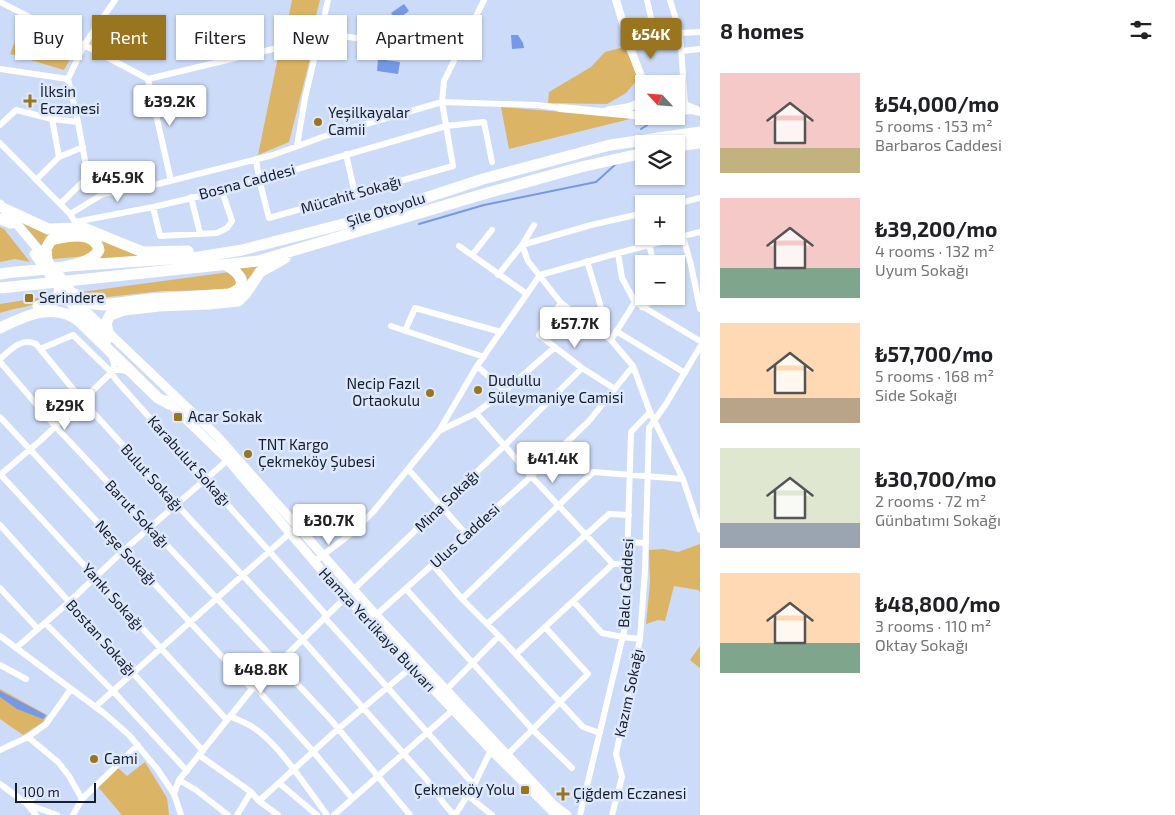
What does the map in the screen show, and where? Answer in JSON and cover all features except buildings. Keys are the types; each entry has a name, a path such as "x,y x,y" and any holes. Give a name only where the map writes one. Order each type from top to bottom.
{"highway":[{"name":"Şile Otoyolu","path":"69,266 199,257 242,250 355,221 483,179 610,145 700,132"},
{"path":"685,145 700,143"},
{"name":"Şile Otoyolu","path":"0,288 258,260 553,175 635,155"},
{"path":"3,213 48,229 84,228 143,252 242,250"},
{"path":"0,274 69,266 94,257 99,250 95,241 83,236 51,240 46,249 47,260"},
{"path":"108,332 106,323 110,315 124,310 238,301 246,293 260,272 278,261 330,240"},
{"path":"74,294 78,298 103,305 150,299 229,294 240,287 242,281 240,274 226,264"},
{"path":"0,320 36,306 50,304 59,296 60,288"},
{"path":"0,328 46,311 59,311 73,316 158,398 169,404"}],"main road":[{"name":"Hamza Yerlikaya Bulvarı","path":"3,213 47,260 87,312 217,436 231,457 293,530 314,562 346,597 415,664 504,757 552,811 567,815"},
{"name":"Hamza Yerlikaya Bulvarı","path":"3,213 71,304 169,404 231,457"},
{"name":"Hamza Yerlikaya Bulvarı","path":"293,530 321,555 376,615 415,664 446,690 456,707 490,750 504,757"}],"street":[{"path":"60,204 88,177 68,79 84,45 115,0"},
{"path":"324,15 328,0"},
{"path":"476,15 484,0"},
{"path":"616,0 631,50 641,75"},
{"path":"647,0 654,31"},
{"path":"670,0 680,33 685,104 700,112"},
{"path":"0,2 148,79 274,49"},
{"path":"680,33 700,32"},
{"path":"682,51 700,49"},
{"path":"297,146 314,60"},
{"path":"446,126 442,102 444,81 453,60"},
{"path":"2,71 68,79"},
{"path":"148,79 171,181"},
{"path":"0,143 70,214 103,194 171,181 256,159 328,135 442,102 537,106 594,112 635,112"},
{"path":"625,111 635,105"},
{"path":"0,125 16,110 52,119 78,122"},
{"path":"685,110 700,112"},
{"path":"685,114 700,112"},
{"path":"52,119 59,157"},
{"name":"Bosna Caddesi","path":"70,214 75,222 222,191 446,126 484,122 492,162"},
{"name":"Mücahit Sokağı","path":"256,159 269,218 453,166 446,126"},
{"path":"36,180 59,157 83,147"},
{"path":"346,154 354,194"},
{"path":"153,207 160,236 217,233 227,228 232,221 222,191"},
{"path":"191,197 200,233"},
{"path":"685,202 700,198"},
{"path":"522,245 591,225 635,215"},
{"path":"498,274 522,245 534,225"},
{"path":"472,255 492,230"},
{"path":"685,236 700,232"},
{"path":"522,245 528,261 561,303 611,340 633,366 650,412 683,479 700,530"},
{"path":"314,562 372,512 439,431 477,366 540,275 645,245"},
{"path":"685,245 700,310"},
{"path":"460,246 528,294"},
{"path":"611,340 635,302 622,278 618,252"},
{"path":"587,261 601,307 590,326"},
{"path":"561,303 539,335 582,368 614,389"},
{"path":"639,305 700,341"},
{"path":"405,331 415,308 501,332"},
{"path":"391,326 484,357"},
{"path":"616,332 685,374"},
{"name":"Karabulut Sokağı","path":"40,349 73,335 112,371 116,380 206,479 474,785"},
{"path":"0,360 22,342 29,341 36,344 40,349"},
{"path":"439,431 476,413 505,391 555,347"},
{"name":"Kazım Sokağı","path":"612,815 622,777 616,754 640,639 646,543 649,428 685,374 700,347"},
{"name":"Bulut Sokağı","path":"40,349 82,400 302,640 427,780 445,805 455,815"},
{"path":"109,351 113,358 112,371"},
{"name":"Barut Sokağı","path":"0,360 55,426 338,729 410,815"},
{"path":"477,366 505,391"},
{"name":"Ulus Caddesi","path":"376,615 531,476 588,421 633,366"},
{"name":"Mina Sokağı","path":"353,590 505,445 582,368"},
{"path":"0,475 55,426 112,371 122,370 135,376"},
{"name":"Balcı Caddesi","path":"580,815 625,627 631,432 650,412"},
{"path":"476,413 558,506 613,564"},
{"name":"Neşe Sokağı","path":"0,418 313,751 352,798"},
{"path":"16,648 69,602 124,550 231,457"},
{"path":"408,469 466,534"},
{"path":"462,599 593,472 683,479"},
{"name":"Yankı Sokağı","path":"0,475 160,648 229,718"},
{"path":"487,624 609,514 629,515"},
{"name":"Bostan Sokağı","path":"0,524 133,673 201,753 278,815"},
{"path":"95,707 293,530"},
{"path":"628,542 646,543"},
{"path":"516,654 613,564 627,564"},
{"path":"433,565 462,599 583,727 600,733"},
{"path":"0,588 38,629"},
{"path":"406,589 532,729 572,768"},
{"path":"174,794 179,780 253,687 346,597"},
{"path":"573,601 602,633 640,639"},
{"path":"45,623 113,691 187,771"},
{"path":"504,757 588,674 545,627"},
{"path":"0,636 40,664 95,707 138,745 174,794 181,815"},
{"path":"446,690 499,636"},
{"path":"0,661 19,671"},
{"path":"259,801 338,729 415,664"},
{"path":"0,665 26,679"},
{"path":"0,750 28,737 46,724 71,689"},
{"path":"334,815 456,707"},
{"path":"229,718 254,728 266,738 327,815"},
{"path":"28,737 58,762 69,776 82,800"},
{"path":"73,815 82,800 138,745"},
{"path":"455,815 474,785 490,750"},
{"path":"179,780 196,790 228,815"},
{"path":"279,783 317,815"},
{"path":"0,784 27,804 36,815"},
{"path":"237,815 251,792"},
{"path":"27,804 36,794"},
{"path":"467,795 492,815"},
{"path":"27,804 57,815"}],"shaded area":[{"path":"292,0 320,0 316,15 289,15"},
{"path":"15,42 15,55 10,54"},
{"path":"624,47 638,73 638,75 635,75 635,82 626,93 607,104 548,103 549,92 591,67 605,52"},
{"path":"30,60 70,60 64,70"},
{"path":"277,60 310,60 289,142 258,155"},
{"path":"501,107 634,118 509,149"},
{"path":"21,221 55,233 48,235 42,246"},
{"path":"0,227 4,229 30,262 15,259 0,262"},
{"path":"98,238 146,256 99,260 104,249"},
{"path":"87,241 95,247 87,256 53,259 49,251 54,242"},
{"path":"265,263 247,280 246,275 239,268"},
{"path":"230,272 235,278 236,284 229,290 162,291 98,298 81,292"},
{"path":"51,296 33,305 0,313 0,304"},
{"path":"700,544 700,592 674,586 665,621 658,620 646,624 650,583 649,550 663,549 678,552"},
{"path":"700,646 700,668 690,660"},
{"path":"0,689 47,715 43,722 23,735 0,719"},
{"path":"145,762 167,798 169,815 122,815 98,787 118,768 127,776"}],"water":[{"path":"404,4 409,11 403,15 392,15 391,13"},
{"path":"511,35 518,35 524,48 512,49"},
{"path":"378,60 400,62 398,74 377,71"},
{"path":"0,691 46,715 43,719 17,709 0,697"}],"waterway":[{"path":"641,129 647,125"},
{"path":"419,224 484,205 596,182 617,163"}],"place":[{"name":"İlksin Eczanesi","path":"30,101"},
{"name":"Yeşilkayalar Camii","path":"318,122"},
{"name":"Serindere","path":"29,298"},
{"name":"Dudullu Süleymaniye Camisi","path":"478,390"},
{"name":"Necip Fazıl Ortaokulu","path":"430,393"},
{"name":"Acar Sokak","path":"178,417"},
{"name":"TNT Kargo Çekmeköy Şubesi","path":"248,454"},
{"name":"Cami","path":"94,759"},
{"name":"Çekmeköy Yolu","path":"525,790"},
{"name":"Çiğdem Eczanesi","path":"563,794"}]}
